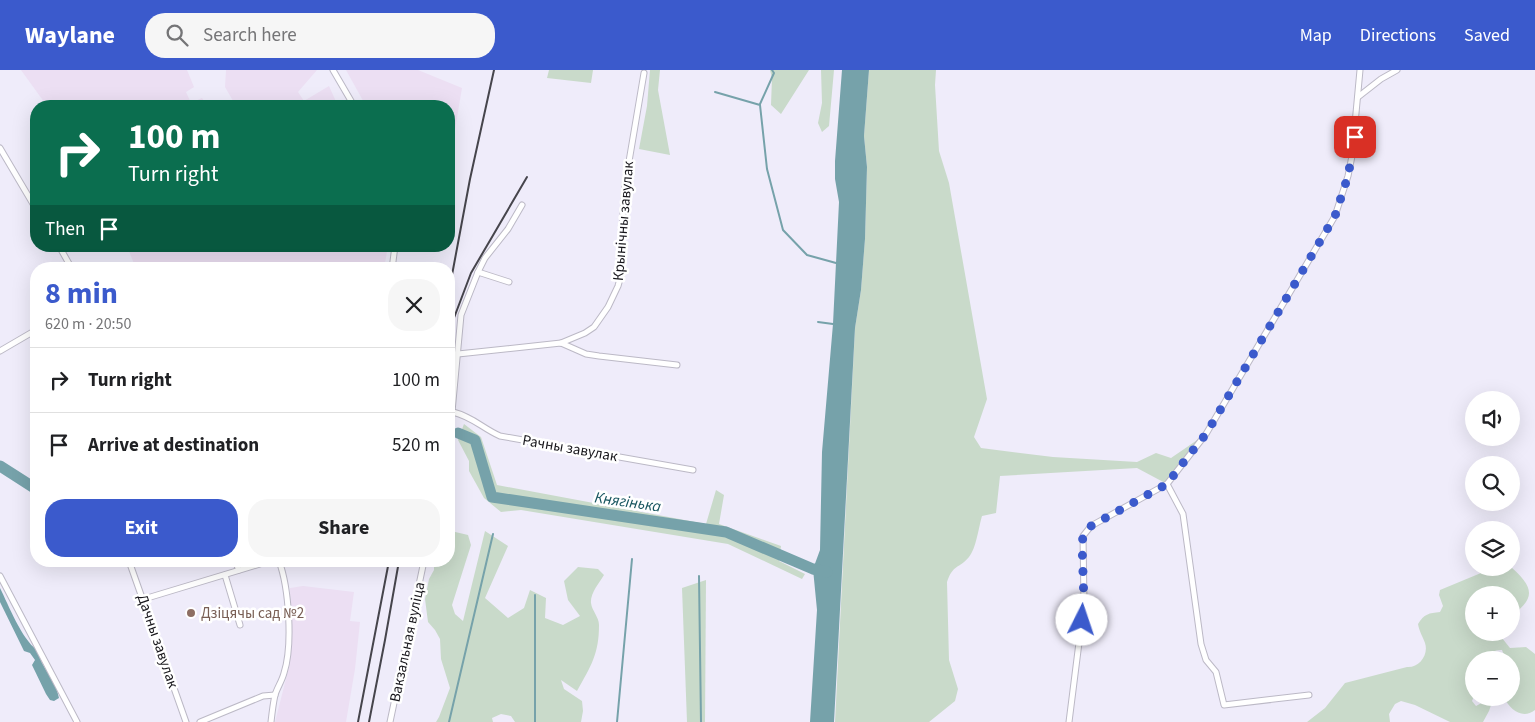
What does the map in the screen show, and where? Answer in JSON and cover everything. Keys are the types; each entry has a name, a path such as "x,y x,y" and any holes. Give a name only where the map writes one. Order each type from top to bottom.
{"street":[{"path":"333,70 350,100"},
{"path":"1069,722 1084,603 1083,536 1091,526 1167,484 1206,434 1335,216 1348,176 1355,137 1360,70"},
{"path":"1358,97 1397,70"},
{"name":"Крынічны завулак","path":"561,343 594,327 608,307 618,286 621,275 620,258 625,185 644,74"},
{"path":"0,148 30,198"},
{"path":"455,389 461,315 485,258 508,229 522,205"},
{"path":"478,272 509,282"},
{"path":"0,351 30,334"},
{"path":"458,354 561,343 586,354 677,365"},
{"name":"Рачны завулак","path":"455,413 467,416 500,436 692,470"},
{"path":"1167,484 1183,514 1201,644 1206,660 1216,672 1224,705 1309,695"},
{"name":"Дачны завулак","path":"132,567 186,722"},
{"path":"144,599 250,567"},
{"path":"271,722 275,695 285,672 289,640 288,606 281,567"},
{"name":"Вакзальная вуліца","path":"390,722 423,567"},
{"path":"224,575 240,625"},
{"path":"0,576 76,722"},
{"path":"200,722 263,696 275,695"}],"shaded area":[{"path":"21,70 187,70 194,87 186,92 190,100 43,100"},
{"path":"226,70 317,70 298,92 303,100 233,100 225,87"},
{"path":"346,70 418,70 462,88 455,129 455,100 363,100"},
{"path":"329,86 335,100 306,100"},
{"path":"129,252 387,252 385,262 133,262"},
{"path":"303,586 354,592 350,621 360,622 355,669 346,722 275,722 288,671 291,646 290,588"}],"green space":[{"path":"549,70 593,70 591,83 547,78"},
{"path":"650,70 660,70 658,90 670,155 639,149 647,106"},
{"path":"770,70 809,70 781,114 771,105 772,78"},
{"path":"821,70 834,70 829,126 822,132 818,123 822,103"},
{"path":"869,70 936,70 935,85 939,151 949,183 987,399 974,437 981,448 1053,457 1137,462 1156,453 1171,458 1206,434 1167,484 1137,468 1000,476 996,513 982,516 969,557 954,569 947,582 949,660 958,689 955,701 929,722 835,722 855,328 861,290 865,239 867,167 864,136"},
{"path":"464,424 481,437 497,485 706,524 716,490 724,495 719,524 781,546 779,561 805,574 802,579 728,544 521,510 501,512 484,498 469,471 469,461 458,440"},
{"path":"485,531 508,546 485,598 508,618 524,608 530,590 546,598 545,618 563,625 580,616 568,600 564,581 578,567 598,569 604,575 595,589 591,600 599,625 598,644 593,660 577,691 561,680 564,689 582,701 581,722 515,722 511,716 501,714 492,718 493,722 436,722 450,688 441,659 440,639 428,622 425,599 429,579 434,567 455,567 455,532 468,535 471,545 452,605 455,614 463,621"},
{"path":"1520,575 1525,581 1529,593 1528,599 1520,609 1520,586 1465,586 1465,641 1504,641 1510,648 1526,647 1535,654 1535,710 1526,714 1517,712 1510,706 1520,706 1520,651 1465,651 1465,706 1491,706 1483,722 1450,722 1415,705 1401,701 1395,704 1389,714 1390,722 1307,722 1325,708 1345,683 1411,667 1419,663 1426,652 1426,648 1418,624 1427,615 1440,612 1443,606 1439,595 1440,590 1474,576"},
{"path":"706,580 705,722 687,722 682,588"}],"water":[{"path":"842,70 869,70 864,136 867,167 865,239 861,290 855,328 834,722 810,722 817,610 813,569 820,550 822,452 833,324 839,202 835,179 835,161"},
{"path":"0,588 21,630 31,645 37,650 55,685 59,698 54,701 50,700 46,694 32,665 35,660 30,653 24,651 0,602"}],"waterway":[{"path":"760,104 774,73 772,70"},
{"path":"715,92 760,105 767,169 783,230 807,255 836,263"},
{"path":"818,322 833,324"},
{"name":"Княгінька","path":"458,433 475,440 492,497 726,532 813,569 827,572"},
{"name":"Княгінька","path":"0,466 30,485"},
{"path":"449,722 493,534"},
{"path":"617,722 632,559"},
{"path":"699,576 701,722"},
{"path":"535,595 535,722"}],"railway":[{"path":"454,262 470,179 494,70"},
{"path":"455,315 471,273 527,177"},
{"path":"358,722 388,567"},
{"path":"369,722 398,567"}],"place":[{"name":"Дзіцячы сад №2","path":"191,613"}],"route":[{"path":"1082,620 1084,603 1083,536 1091,526 1167,484 1206,434 1335,216 1348,176 1355,137"}]}
